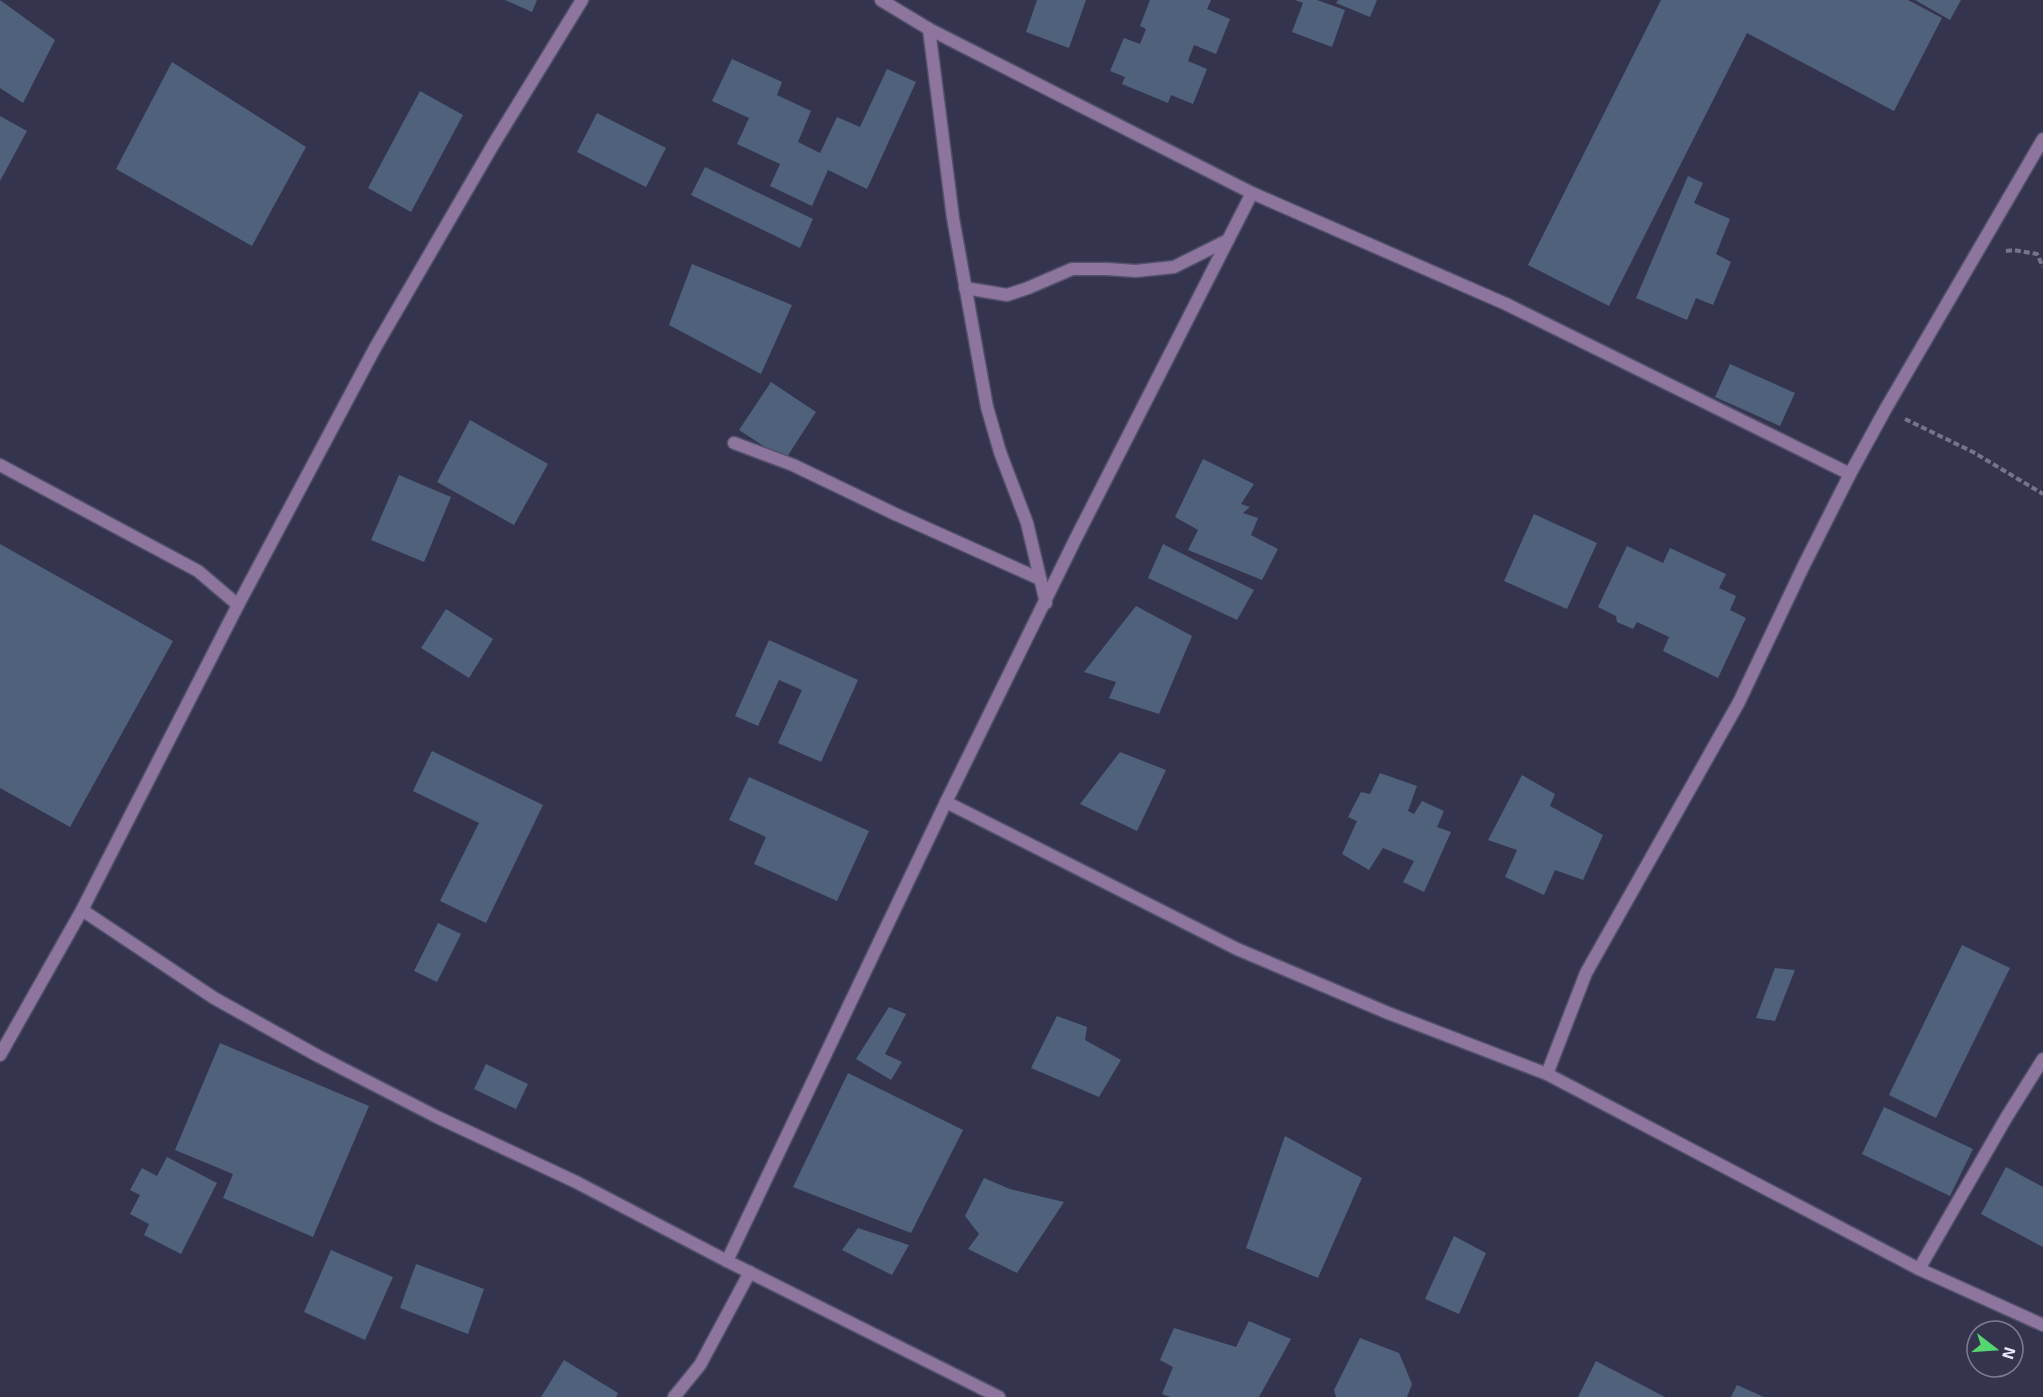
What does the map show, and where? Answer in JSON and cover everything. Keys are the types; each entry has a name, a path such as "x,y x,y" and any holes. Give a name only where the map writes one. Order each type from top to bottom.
{"street":[{"path":"0,1055 82,909 238,604 375,348 493,145 582,0"},
{"path":"880,0 929,29 1252,193 1506,304 1850,474"},
{"path":"929,29 953,218 987,407 1000,452 1027,523 1046,603"},
{"path":"1547,1074 1586,973 1739,702 1850,474 2043,140"},
{"path":"727,1261 946,802 1046,603 1076,538 1252,193"},
{"path":"965,288 1006,295 1071,269 1107,268 1136,272 1174,267 1228,240"},
{"path":"734,443 793,465 895,514 1041,579"},
{"path":"0,465 198,571 238,604"},
{"path":"946,802 1237,949 1388,1013 1547,1074 1919,1269 2043,1325"},
{"path":"82,909 214,998 297,1044 437,1117 576,1182 727,1261 999,1397"},
{"path":"1919,1269 2006,1118 2043,1059"},
{"path":"674,1397 700,1365 750,1272"}],"path":[{"path":"2001,252 2014,250 2037,254 2043,267"},
{"path":"1885,410 1973,452 2043,494"}],"building":[{"path":"0,0 55,40 23,103 0,88"},
{"path":"505,0 537,0 532,12"},
{"path":"1037,0 1086,0 1069,48 1026,32"},
{"path":"1150,0 1211,0 1207,9 1230,19 1216,54 1194,45 1188,61 1207,69 1193,104 1171,95 1168,103 1122,84 1125,77 1110,71 1124,38 1140,44 1146,29 1140,26"},
{"path":"1295,0 1317,0 1345,10 1332,47 1292,32 1303,3"},
{"path":"1338,0 1377,0 1370,17 1336,3"},
{"path":"1661,0 1908,0 1942,18 1894,111 1747,33 1609,306 1528,265"},
{"path":"1915,0 1961,0 1950,20"},
{"path":"732,59 782,82 777,95 811,111 798,142 820,153 837,117 860,127 887,69 916,82 867,189 828,170 812,206 770,186 780,164 737,144 749,118 712,101"},
{"path":"172,62 306,147 252,246 116,169"},
{"path":"420,91 463,115 411,212 368,188"},
{"path":"597,113 666,148 646,187 577,152"},
{"path":"0,116 27,131 0,181"},
{"path":"705,167 813,219 800,248 691,195"},
{"path":"1688,176 1703,183 1694,203 1730,219 1716,254 1731,262 1713,305 1696,298 1687,320 1636,298"},
{"path":"692,264 792,305 761,374 669,325"},
{"path":"1730,364 1795,393 1780,426 1715,397"},
{"path":"771,382 816,412 785,460 739,430"},
{"path":"470,420 548,464 514,525 437,482"},
{"path":"1203,459 1254,484 1241,504 1250,507 1243,513 1258,518 1251,535 1278,549 1262,580 1188,550 1198,530 1175,517"},
{"path":"399,475 451,497 424,562 371,540"},
{"path":"1534,514 1597,543 1567,609 1504,581"},
{"path":"0,544 173,641 70,827 0,788"},
{"path":"1163,544 1254,590 1237,620 1148,578"},
{"path":"1627,546 1663,563 1670,548 1726,574 1719,588 1736,596 1730,610 1746,618 1718,678 1663,651 1669,637 1637,622 1633,629 1617,622 1616,616 1598,607"},
{"path":"1136,606 1192,636 1159,714 1109,698 1116,682 1084,672"},
{"path":"446,609 493,639 469,678 421,648"},
{"path":"769,640 858,680 821,762 778,743 802,690 779,680 758,726 735,716"},
{"path":"432,751 543,805 486,923 440,901 479,823 413,791"},
{"path":"1120,752 1166,770 1137,831 1080,804"},
{"path":"1380,773 1417,786 1408,811 1414,814 1422,801 1444,811 1437,827 1451,832 1424,892 1403,882 1414,861 1383,848 1369,870 1342,854 1357,821 1348,817 1361,792 1370,794"},
{"path":"1522,775 1555,794 1550,806 1603,835 1583,880 1555,870 1544,895 1505,877 1517,850 1488,840"},
{"path":"749,777 869,831 837,901 754,864 766,837 729,820"},
{"path":"438,923 461,934 437,982 414,971"},
{"path":"1962,945 2010,968 1936,1118 1889,1095"},
{"path":"1775,968 1795,970 1775,1021 1756,1018"},
{"path":"889,1007 906,1014 885,1054 902,1062 891,1080 856,1059"},
{"path":"1057,1016 1087,1027 1085,1040 1121,1060 1099,1097 1031,1068"},
{"path":"220,1043 369,1106 313,1237 223,1198 233,1174 175,1150"},
{"path":"486,1064 528,1084 516,1109 474,1089"},
{"path":"848,1073 963,1130 911,1233 793,1187"},
{"path":"1884,1107 1973,1149 1950,1196 1862,1154"},
{"path":"1285,1136 1362,1178 1318,1278 1246,1248"},
{"path":"167,1157 217,1183 181,1254 144,1235 149,1224 130,1214 140,1195 130,1190 142,1168 157,1176"},
{"path":"2006,1167 2043,1187 2043,1247 1981,1214"},
{"path":"984,1178 1010,1189 1064,1202 1017,1273 968,1249 979,1234 965,1216"},
{"path":"858,1228 909,1245 892,1275 842,1250"},
{"path":"1454,1236 1486,1253 1459,1314 1425,1299"},
{"path":"331,1250 393,1277 365,1340 304,1312"},
{"path":"416,1264 484,1289 468,1334 400,1308"},
{"path":"1249,1321 1291,1339 1259,1397 1170,1397 1162,1394 1173,1367 1160,1360 1174,1328 1236,1347"},
{"path":"1360,1338 1399,1353 1412,1384 1407,1397 1336,1397 1334,1390"},
{"path":"564,1360 618,1393 616,1397 541,1397"},
{"path":"1596,1361 1665,1397 1578,1397"},
{"path":"1737,1385 1764,1397 1731,1397"}]}
